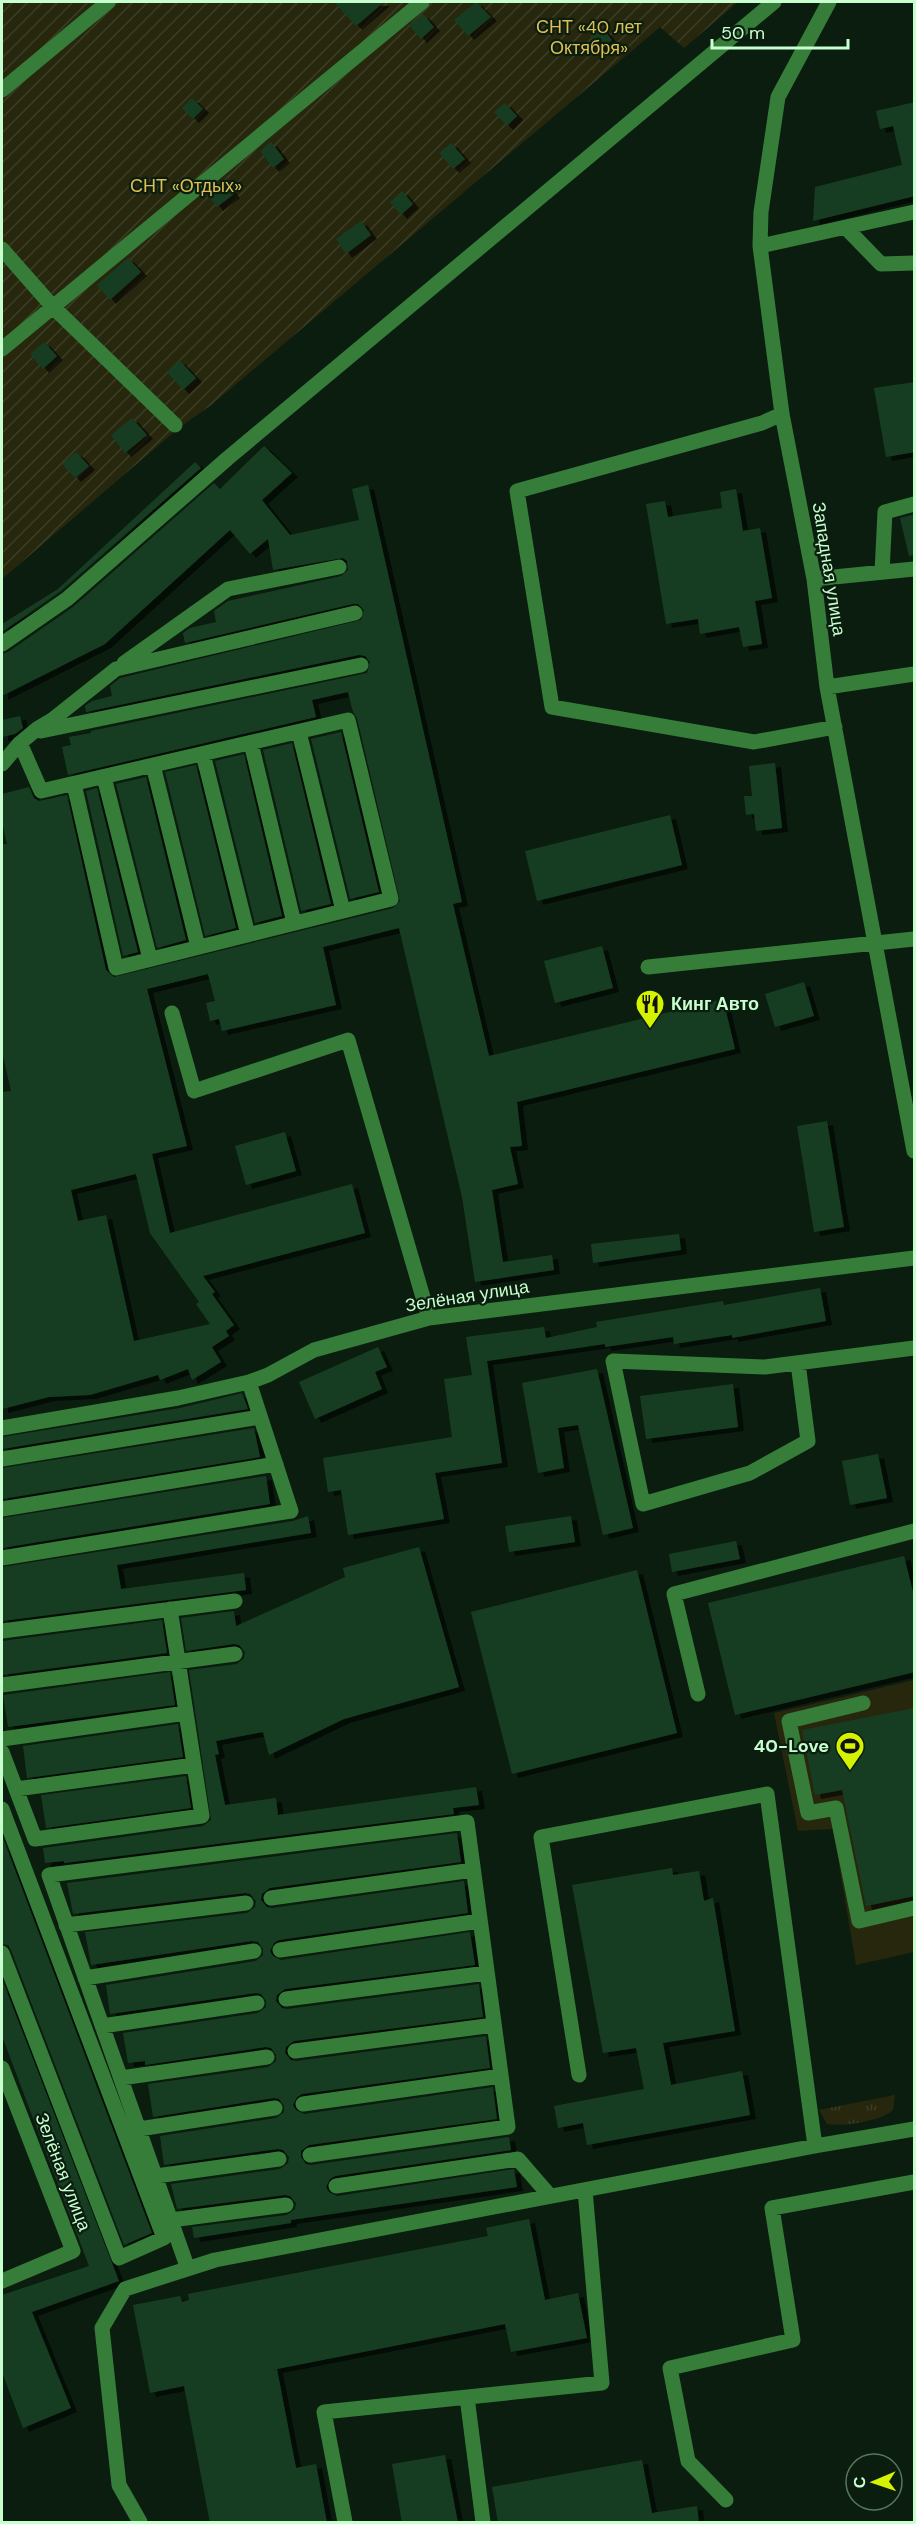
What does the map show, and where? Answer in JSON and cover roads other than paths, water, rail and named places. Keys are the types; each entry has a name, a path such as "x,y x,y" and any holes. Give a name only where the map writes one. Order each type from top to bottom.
{"street":[{"path":"2,90 108,2"},
{"path":"2,349 422,2"},
{"path":"2,644 67,599 228,458 774,2"},
{"name":"Западная улица","path":"829,2 778,97 761,212 760,246 782,414 814,579 827,687 915,1151"},
{"path":"760,246 847,229 915,212"},
{"path":"847,229 881,264 915,263"},
{"path":"2,249 54,307 174,424"},
{"path":"782,414 762,423 517,491 552,707 754,741 835,728"},
{"path":"882,572 885,512 915,504"},
{"path":"2,764 33,732 228,589 339,567"},
{"path":"814,579 915,569"},
{"path":"117,669 355,613"},
{"path":"33,732 361,665"},
{"path":"827,687 915,674"},
{"path":"20,743 40,791 348,720 391,899 116,968 74,784"},
{"path":"299,732 343,911"},
{"path":"251,743 294,923"},
{"path":"203,754 248,935"},
{"path":"153,765 198,947"},
{"path":"104,777 150,959"},
{"path":"648,967 915,939"},
{"path":"172,1013 194,1091 348,1040 429,1318"},
{"name":"Зелёная улица","path":"2,1428 178,1398 249,1382 268,1375 314,1350 429,1318 915,1258"},
{"path":"798,1363 808,1441 750,1473 644,1503 613,1361 765,1367 915,1348"},
{"path":"2,1558 291,1511 249,1382"},
{"path":"2,1459 260,1416"},
{"path":"2,1509 276,1464"},
{"path":"698,1694 674,1594 915,1531"},
{"path":"2,1631 234,1601"},
{"path":"2,1752 35,1839 202,1816 170,1609"},
{"path":"2,1685 236,1654"},
{"path":"863,1703 789,1721 808,1813 836,1808 859,1921 915,1908"},
{"path":"2,1739 186,1713"},
{"path":"16,1789 194,1765"},
{"path":"579,2075 541,1837 767,1794 815,2146"},
{"path":"2,1809 164,2238 119,2258 2,1953"},
{"path":"188,2269 49,1875 467,1822 508,2127 310,2155"},
{"path":"271,1898 473,1870"},
{"path":"66,1925 246,1903"},
{"path":"280,1950 480,1921"},
{"path":"85,1978 254,1951"},
{"path":"286,2000 487,1974"},
{"path":"102,2026 257,2003"},
{"path":"295,2051 494,2025"},
{"path":"121,2078 267,2057"},
{"name":"Зелёная улица","path":"2,2068 73,2251 2,2281"},
{"path":"303,2104 501,2076"},
{"path":"139,2129 275,2108"},
{"path":"140,2523 119,2485 102,2328 125,2289 215,2260 915,2129"},
{"path":"156,2176 279,2159"},
{"path":"336,2186 518,2159 550,2196"},
{"path":"726,2500 688,2461 670,2368 793,2340 772,2208 915,2182"},
{"path":"345,2523 324,2412 602,2383 585,2190"},
{"path":"171,2220 286,2205"},
{"path":"466,2397 483,2523"}],"place":[{"name":"Кинг Авто","path":"650,1030"},
{"name":"40-Love","path":"850,1772"}],"park label":[{"name":"СНТ «40 лет Октября»","path":"589,37"},
{"name":"СНТ «Отдых»","path":"186,186"}]}
